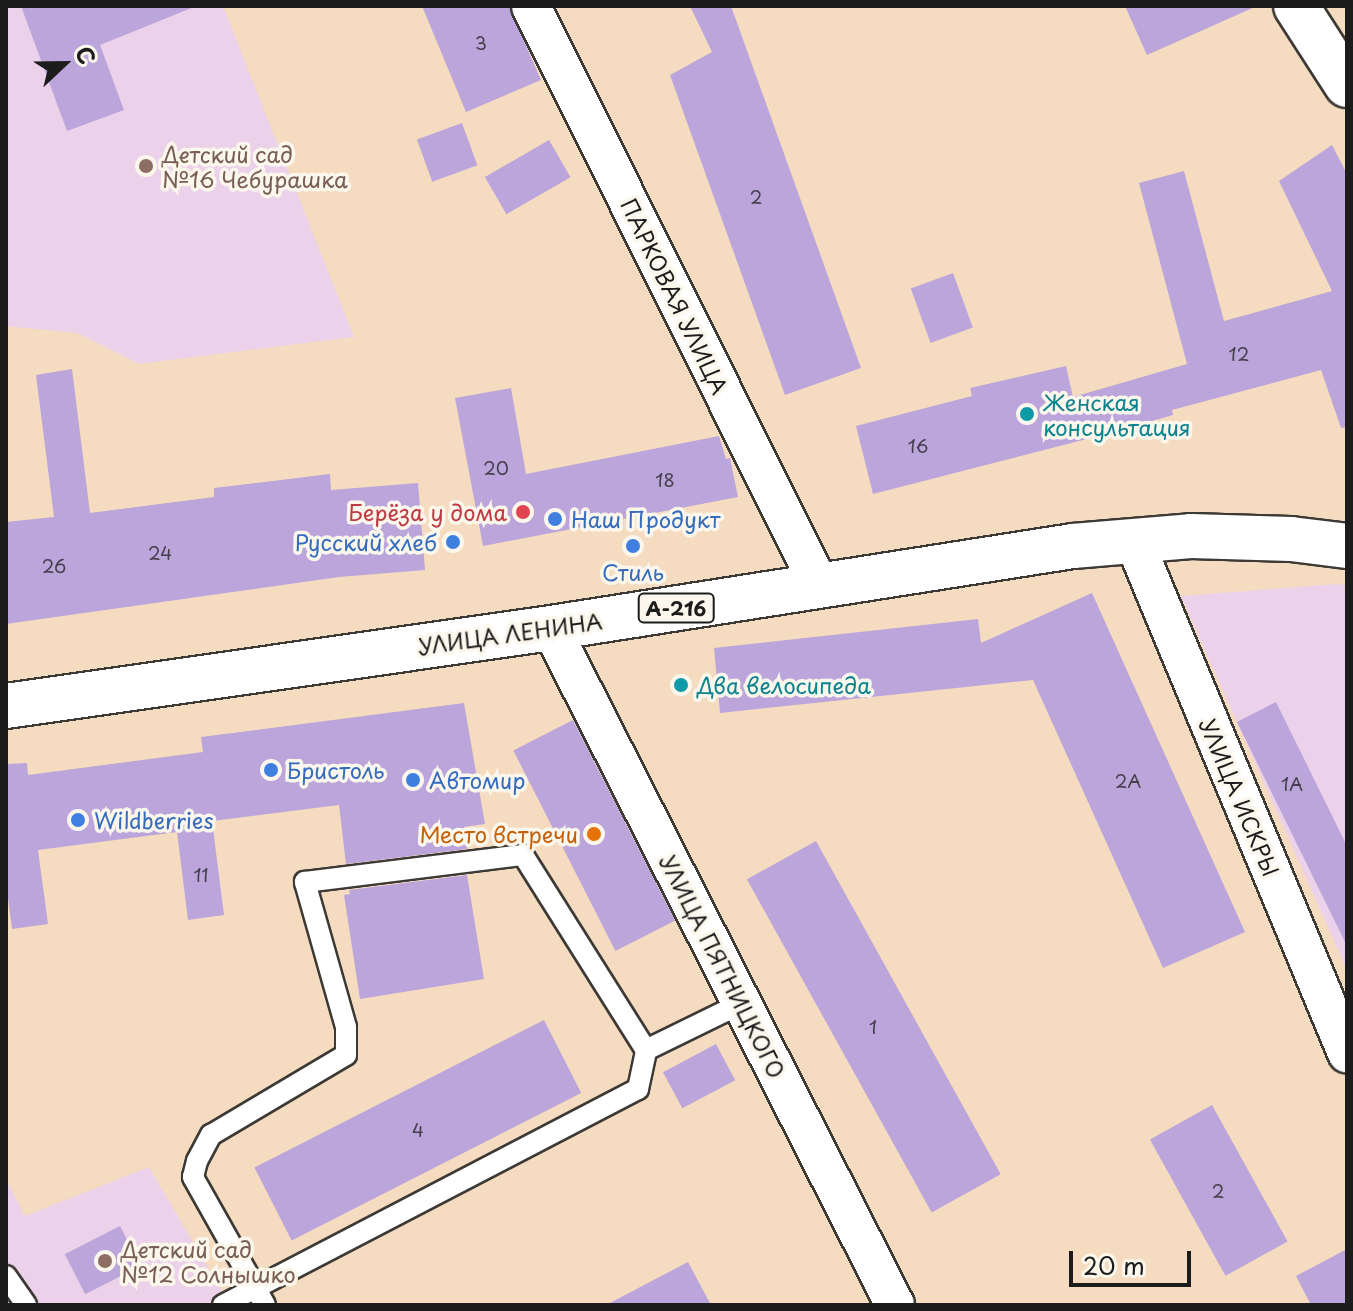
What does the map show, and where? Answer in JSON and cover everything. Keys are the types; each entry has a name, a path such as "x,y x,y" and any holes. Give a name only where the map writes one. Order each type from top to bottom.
{"main road":[{"path":"1296,6 1347,85"},
{"name":"УЛИЦА ЛЕНИНА","path":"6,706 551,628 1073,546 1191,536 1291,539 1347,546"}],"street":[{"name":"ПАРКОВАЯ УЛИЦА","path":"531,6 819,585"},
{"name":"УЛИЦА ИСКРЫ","path":"1134,541 1347,1053"},
{"name":"УЛИЦА ПЯТНИЦКОГО","path":"551,628 895,1305"}],"lane":[{"path":"223,1305 260,1296 638,1089 646,1050 523,855 305,882 346,1027 346,1055 211,1135 193,1177 260,1296"},
{"path":"646,1050 742,1003"},
{"path":"6,1276 26,1305"}],"shaded area":[{"name":"Детский сад №16 Чебурашка","path":"6,6 223,6 354,337 139,364 77,333 6,326"},
{"path":"1347,585 1347,970 1181,596"},
{"name":"Детский сад №12 Солнышко","path":"149,1167 230,1305 6,1305 6,1179 25,1216"}],"building":[{"path":"21,6 194,7 100,45 124,110 67,131"},
{"path":"422,6 509,6 541,80 466,112"},
{"path":"690,6 731,6 861,368 785,395 670,75 712,52"},
{"path":"1125,6 1257,6 1147,55"},
{"path":"462,123 477,165 432,182 417,139"},
{"path":"549,140 570,177 506,214 485,177"},
{"path":"1332,145 1347,174 1347,427 1341,428 1321,370 1172,410 1173,415 1110,433 873,494 856,426 972,396 970,388 1066,366 1073,397 1187,364 1139,183 1184,171 1224,321 1332,291 1279,181"},
{"path":"953,273 973,328 931,343 911,288"},
{"path":"72,369 90,513 214,497 214,488 330,474 331,490 418,483 425,570 339,577 6,624 6,522 54,517 36,375"},
{"path":"511,388 526,474 719,436 726,459 730,458 738,497 483,546 455,398"},
{"path":"1092,593 1245,932 1163,968 1033,680 720,713 714,648 978,619 981,643"},
{"path":"1276,702 1347,846 1347,946 1237,722"},
{"path":"464,703 485,824 464,827 467,849 346,864 339,805 212,821 224,915 188,920 177,832 38,850 48,924 12,929 6,883 6,764 27,763 28,775 203,752 201,737"},
{"path":"573,720 675,920 615,951 513,750"},
{"path":"816,841 1001,1174 932,1213 747,879"},
{"path":"467,875 484,979 360,999 344,895 350,894 349,890"},
{"path":"544,1020 581,1093 292,1241 254,1168"},
{"path":"716,1044 735,1080 682,1108 663,1072"},
{"path":"1212,1105 1288,1241 1226,1276 1150,1139"},
{"path":"120,1226 140,1266 85,1294 65,1254"},
{"path":"1347,1249 1347,1305 1311,1305 1296,1276"},
{"path":"688,1262 711,1305 606,1305"}],"place":[{"name":"Детский сад №16 Чебурашка","path":"146,166"},
{"name":"Женская консультация","path":"1027,414"},
{"name":"Берёза у дома","path":"523,512"},
{"name":"Наш Продукт","path":"555,519"},
{"name":"Русский хлеб","path":"453,542"},
{"name":"Стиль","path":"633,546"},
{"name":"Два велосипеда","path":"681,685"},
{"name":"Бристоль","path":"271,770"},
{"name":"Автомир","path":"413,780"},
{"name":"Wildberries","path":"78,820"},
{"name":"Место встречи","path":"594,834"},
{"name":"Детский сад №12 Солнышко","path":"105,1261"}]}
